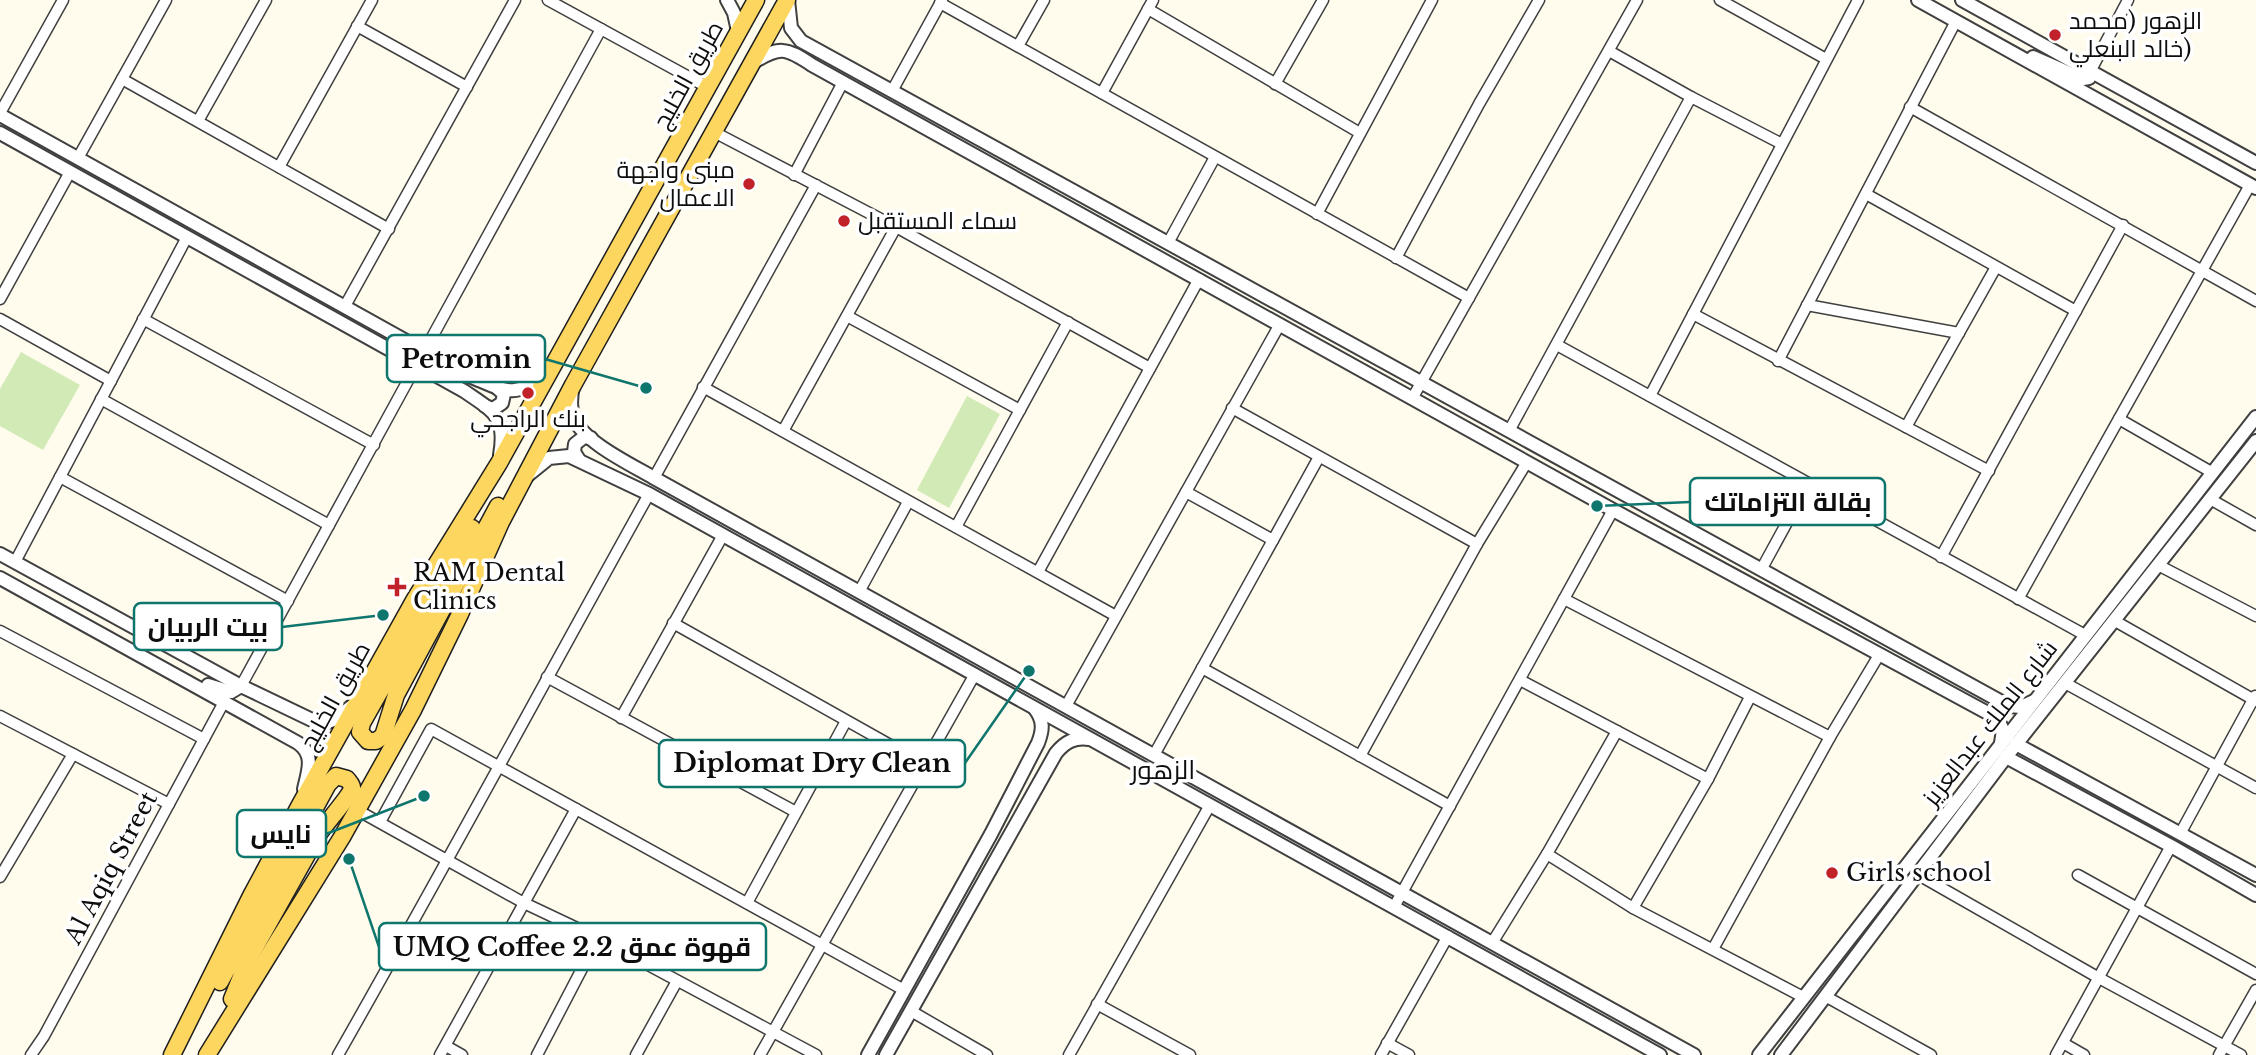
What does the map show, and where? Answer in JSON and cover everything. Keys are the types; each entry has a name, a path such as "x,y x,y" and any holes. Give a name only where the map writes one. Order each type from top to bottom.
{"main road":[{"name":"طريق الخليج","path":"173,1055 245,906 301,803 415,599 519,428 756,0"},
{"name":"طريق الخليج","path":"210,1049 357,810 430,677 490,544 573,385 787,0"},
{"path":"519,428 497,483 362,723 360,732 368,741 376,741 383,736 396,695 478,542 527,454 559,412"},
{"path":"173,1055 204,1011 328,784 337,776 343,777 350,782 351,793 331,815 318,835 248,960 210,1049"}],"street":[{"path":"63,0 0,114 469,376 512,391 526,389 552,367"},
{"path":"78,158 166,0"},
{"path":"198,121 266,0"},
{"path":"279,167 372,0"},
{"path":"345,306 515,0"},
{"path":"548,0 707,87"},
{"path":"727,0 734,13 738,31"},
{"path":"787,0 789,20 795,35 801,41 2009,706 2021,707 2034,701"},
{"path":"1018,46 1044,0"},
{"path":"1275,84 1323,0"},
{"path":"1317,214 1432,0"},
{"path":"1396,258 1539,0"},
{"path":"1413,397 1637,0"},
{"path":"1720,0 1826,60"},
{"path":"1650,396 1858,0"},
{"path":"1918,0 2253,186 2202,270 2018,599"},
{"path":"1962,0 2256,163"},
{"path":"1991,40 2083,79 2089,78 2128,0"},
{"path":"892,91 941,2 1469,298"},
{"path":"1102,93 1150,5 1275,84 1360,133"},
{"path":"1778,361 1956,21"},
{"path":"357,26 467,87"},
{"path":"425,350 601,29"},
{"path":"751,64 771,51 780,50 795,54 1613,510 1997,718 2003,730 2001,743"},
{"path":"1608,51 1782,144"},
{"path":"824,72 831,64 840,62"},
{"path":"122,79 389,229"},
{"path":"794,175 843,82"},
{"path":"1509,431 1691,97"},
{"path":"1910,107 2256,301"},
{"path":"714,132 1150,368"},
{"path":"0,133 464,391 496,416 502,427 503,442 499,463"},
{"path":"21,145 78,158"},
{"path":"1168,243 1215,157"},
{"path":"0,299 70,172"},
{"path":"654,478 816,185"},
{"path":"1866,194 2076,311"},
{"path":"1941,557 2123,225"},
{"path":"783,431 895,228"},
{"path":"15,562 187,237"},
{"path":"1906,428 1996,267"},
{"path":"1038,572 1199,279"},
{"path":"1807,305 1959,333"},
{"path":"1693,314 1989,471"},
{"path":"847,316 1020,410"},
{"path":"0,319 111,381"},
{"path":"143,319 373,445"},
{"path":"956,527 1068,322"},
{"path":"1066,706 1280,324"},
{"path":"1557,345 2085,635"},
{"path":"169,670 231,692 241,686 417,364"},
{"path":"482,404 493,409 502,403 502,390 492,385"},
{"path":"573,385 571,400 578,427 654,478 1694,1055"},
{"path":"703,387 1116,617"},
{"path":"102,399 329,525"},
{"path":"1232,408 1477,544"},
{"name":"شارع الملك عبدالعزيز","path":"1759,1055 2256,417"},
{"path":"2119,419 2213,472"},
{"path":"579,460 574,452 575,444 584,437 591,438"},
{"name":"شارع الملك عبدالعزيز","path":"1781,1055 2016,744 2256,441"},
{"path":"523,480 549,458 562,455 579,460 649,494 1448,936 1639,1050 1660,1055"},
{"path":"1154,755 1319,457"},
{"path":"1360,756 1477,544 1527,462"},
{"path":"60,477 288,601"},
{"path":"1762,570 1808,484"},
{"path":"1186,492 1273,540"},
{"path":"338,1055 448,861 649,494"},
{"path":"2210,499 2256,525"},
{"path":"859,592 908,502"},
{"path":"1394,907 1613,510"},
{"path":"621,718 723,535"},
{"path":"0,554 241,686 321,723 337,719 359,700"},
{"path":"2158,565 2256,616"},
{"path":"0,578 225,700 303,747 310,765 301,803"},
{"path":"1564,599 1830,737"},
{"path":"2115,621 2255,698 2180,834"},
{"path":"673,623 923,764"},
{"path":"0,631 204,738"},
{"path":"1713,949 1830,737 1880,655"},
{"path":"1202,668 1450,806"},
{"path":"760,1055 975,674 979,669 983,669 1010,683 1038,691"},
{"path":"547,677 796,812"},
{"path":"1520,680 1708,779"},
{"path":"2065,683 2256,788"},
{"path":"1633,908 1708,779 1750,697"},
{"name":"Al Aqiq Street","path":"31,1055 44,1036 225,700"},
{"path":"868,1055 991,834 1038,743 1042,721 1032,706"},
{"path":"0,716 169,804"},
{"path":"747,903 846,721"},
{"path":"380,822 431,729 904,990"},
{"path":"1492,943 1547,854 1617,731"},
{"path":"1038,743 1046,738 1053,740 1056,753"},
{"path":"887,1055 1056,753 1068,742 1082,738 1091,739"},
{"path":"2016,744 2256,875"},
{"path":"0,877 73,754"},
{"path":"2006,757 2256,895"},
{"path":"1069,1055 1210,805"},
{"path":"463,1055 443,1050 576,808"},
{"path":"357,810 524,903 598,938 816,1055"},
{"path":"2056,1055 2171,846"},
{"path":"1547,854 1633,908 1803,997"},
{"path":"1917,874 2222,1050 2241,1055"},
{"path":"2078,875 2256,974"},
{"path":"1381,1055 1448,936"},
{"path":"537,1055 598,938"},
{"path":"636,1055 677,981"},
{"path":"2222,1050 2256,990"},
{"path":"1825,996 1931,1055"},
{"path":"1097,1004 1190,1055"},
{"path":"911,1011 987,1055"},
{"path":"1387,1043 1409,1055"},
{"path":"2063,1043 2084,1055"}],"green space":[{"path":"21,352 80,385 43,450 0,426 0,389"},
{"path":"967,396 1000,414 949,508 917,490"}],"place":[{"name":"الزهور (محمد خالد البنعلي)","path":"2055,35"},
{"name":"مبنى واجهة الاعمال","path":"749,184"},
{"name":"سماء المستقبل","path":"844,221"},
{"name":"Petromin","path":"646,388"},
{"name":"بنك الراجحي","path":"528,393"},
{"name":"بقالة التزاماتك","path":"1597,506"},
{"name":"RAM Dental Clinics","path":"397,587"},
{"name":"بيت الربيان","path":"383,615"},
{"name":"Diplomat Dry Clean","path":"1029,671"},
{"name":"نايس","path":"424,796"},
{"name":"UMQ Coffee 2.2 قهوة عمق","path":"349,859"},
{"name":"Girls school","path":"1832,873"}],"district":[{"name":"الزهور","path":"1163,770"}]}
